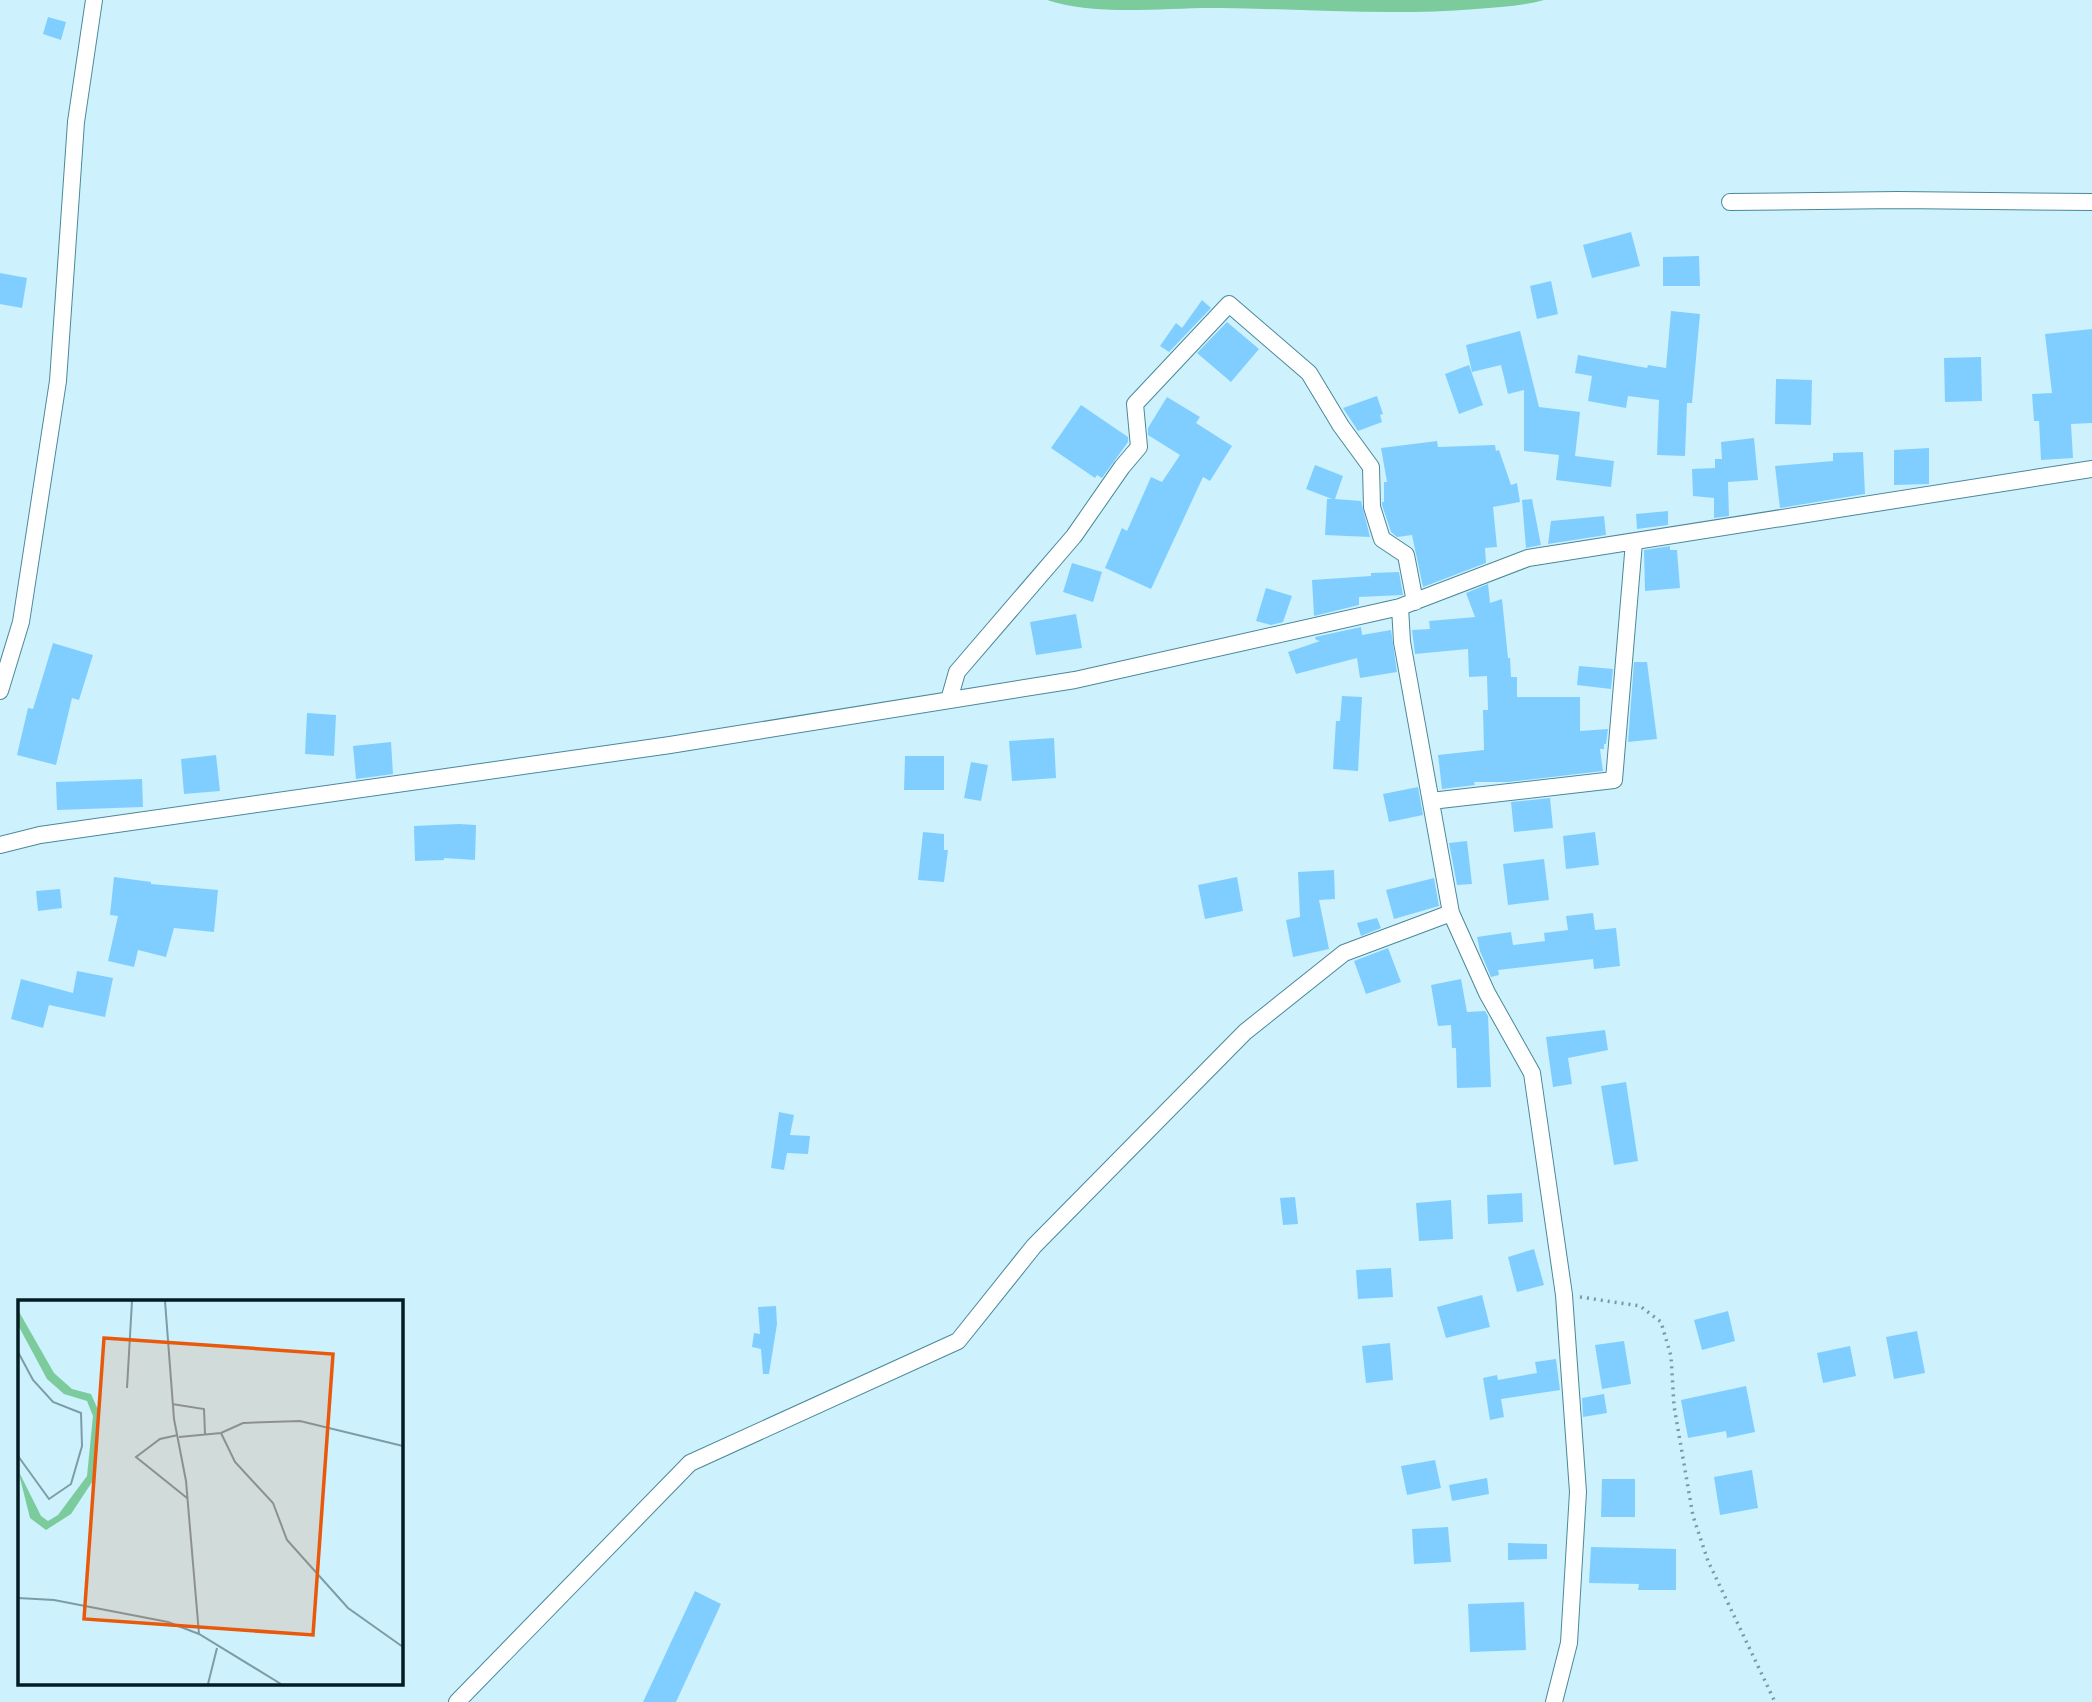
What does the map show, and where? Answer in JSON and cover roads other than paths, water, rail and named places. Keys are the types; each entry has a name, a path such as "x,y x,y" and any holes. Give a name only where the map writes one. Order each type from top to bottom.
{"street":[{"path":"0,691 21,622 58,380 76,122 94,0"},
{"path":"1730,202 2092,202"},
{"path":"949,700 957,671 1074,536 1139,447 1135,404 1229,304 1309,373 1341,426 1371,467 1372,507 1382,539 1406,555 1408,605 1402,642 1451,913 1487,993 1532,1073 1564,1295 1578,1492 1569,1643 1554,1702"},
{"path":"0,845 40,835 670,745 1075,680 1408,605 1528,558 2092,469"},
{"path":"1431,801 1614,780 1634,542"},
{"path":"457,1702 690,1463 958,1341 1034,1246 1245,1032 1344,953 1451,913"}]}
